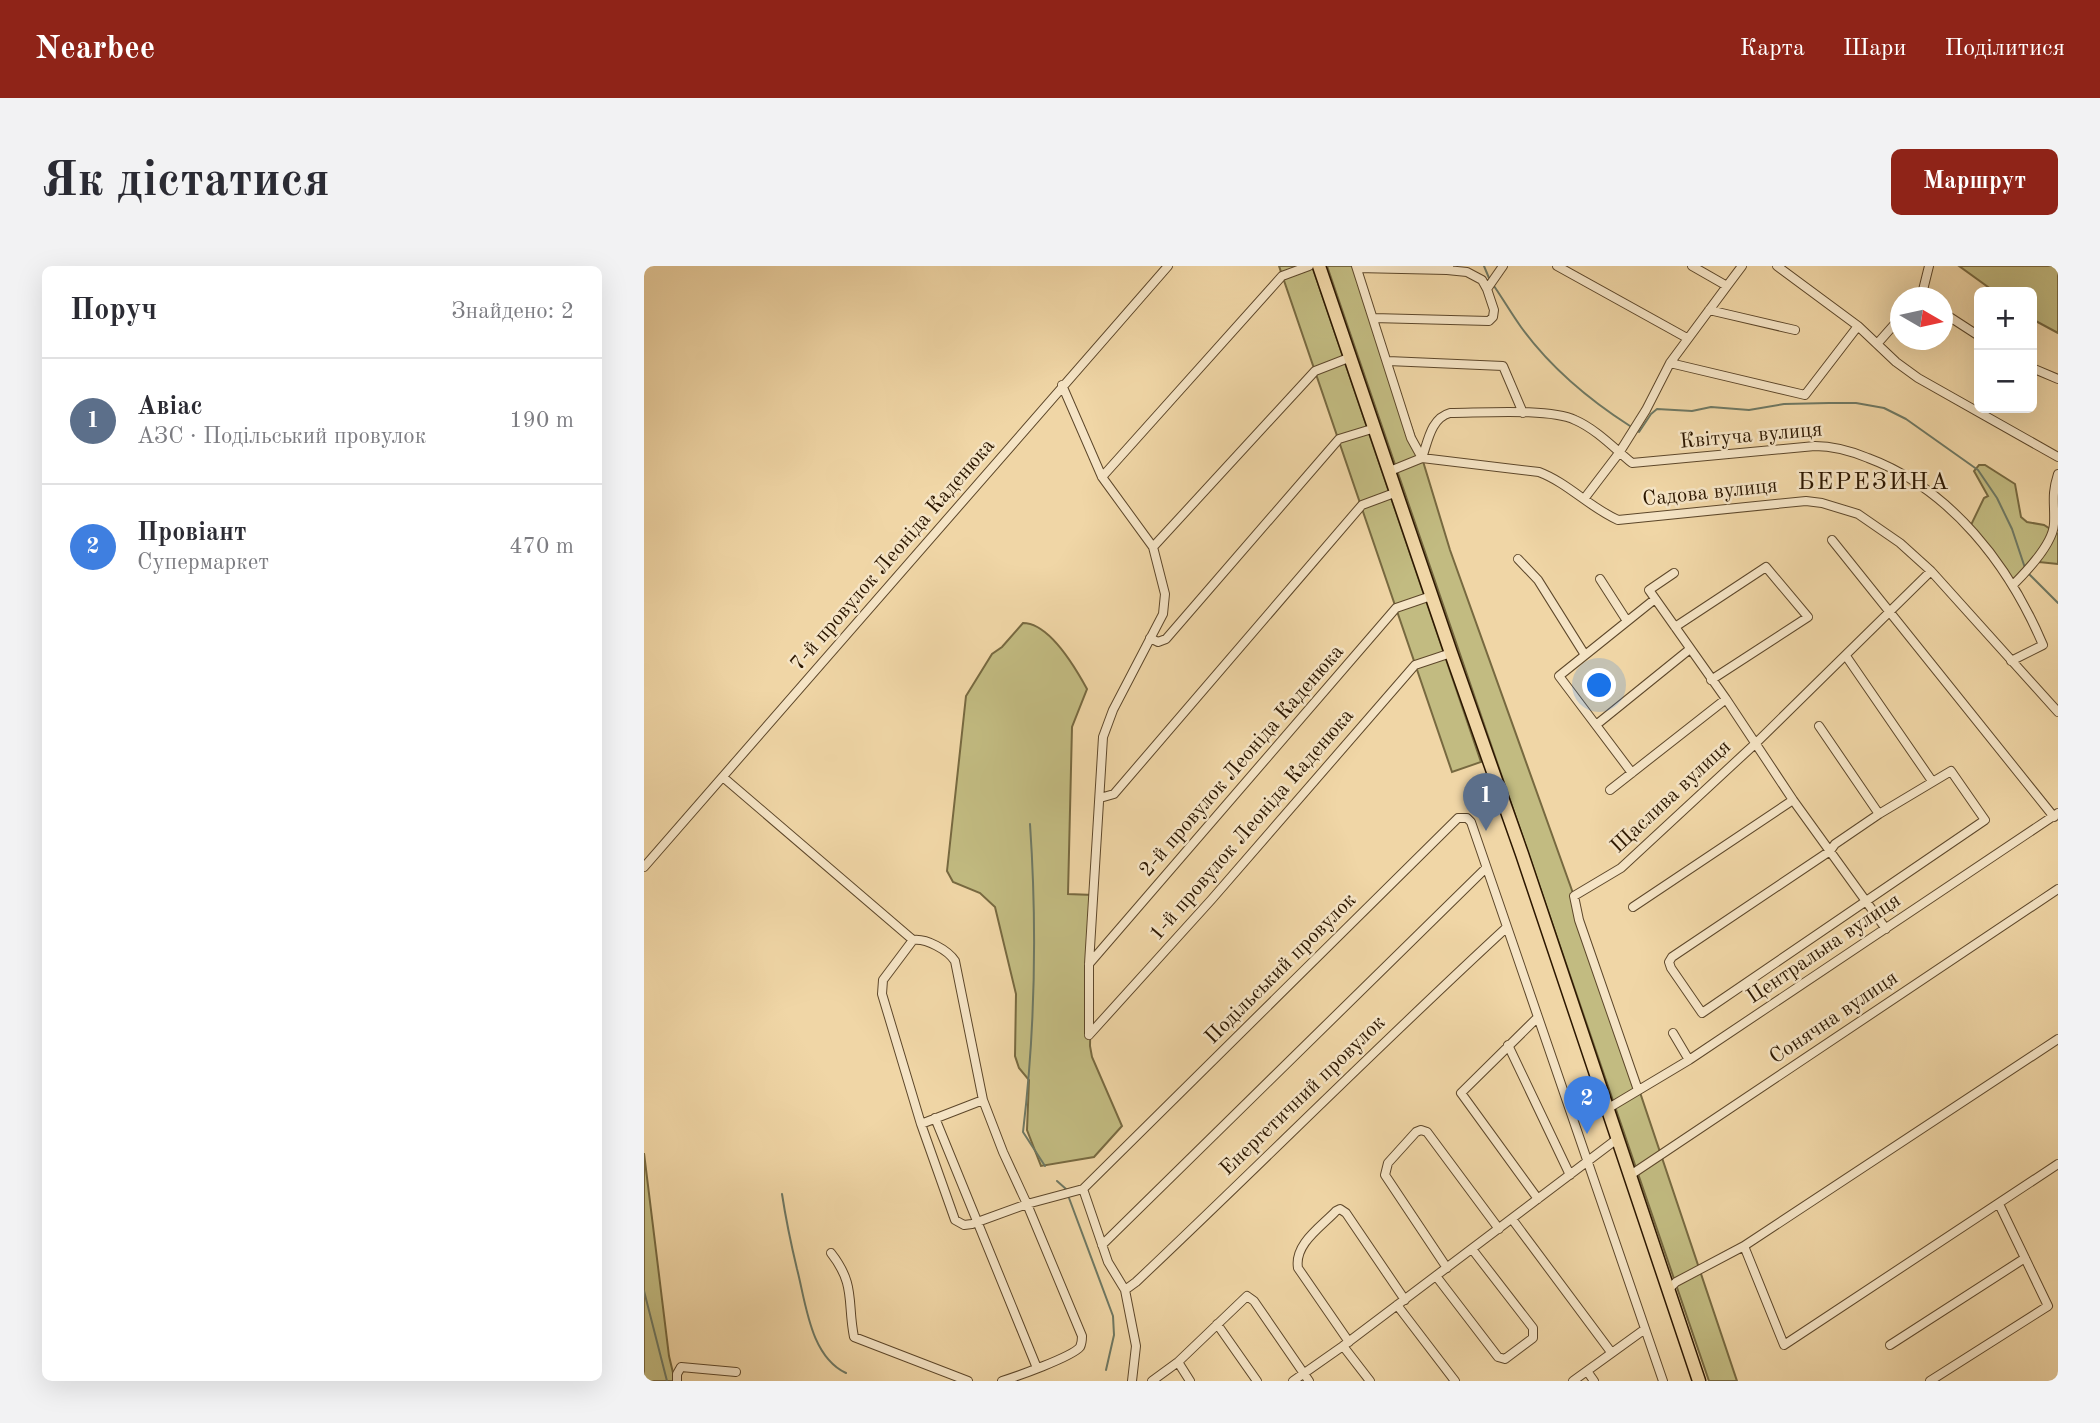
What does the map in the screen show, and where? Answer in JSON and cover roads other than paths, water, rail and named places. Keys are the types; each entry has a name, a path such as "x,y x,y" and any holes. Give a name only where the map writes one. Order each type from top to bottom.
{"highway":[{"path":"1319,266 1522,854 1699,1381"}],"street":[{"name":"7-й провулок Леоніда Каденюка","path":"644,867 1168,266"},
{"path":"1102,477 1282,275 1309,266"},
{"path":"1487,289 1503,266"},
{"path":"1557,266 1687,338"},
{"path":"1692,266 1727,286"},
{"path":"1584,499 1619,453 1646,410 1670,363 1742,266"},
{"path":"1777,266 1858,326 1919,378 2058,457"},
{"path":"1923,287 1929,266"},
{"path":"1373,318 1489,321 1494,310 1482,280 1467,272 1448,268 1357,267 1373,318 1388,361 1411,438 1422,458 1390,471"},
{"path":"1709,310 1795,330"},
{"path":"1953,319 1974,333"},
{"path":"1670,363 1805,396 1858,326"},
{"path":"1877,344 1890,329"},
{"path":"1153,547 1315,371 1350,357"},
{"path":"1388,361 1503,366 1523,413"},
{"path":"2037,370 2058,379"},
{"path":"1062,385 1102,477 1153,547 1166,599 1163,614 1106,726 1089,964"},
{"name":"Квітуча вулиця","path":"1422,458 1436,421 1441,415 1450,413 1561,416 1575,420 1632,463 1641,464 1805,446 1825,446 1852,452 1894,468 1919,483 1986,546 2034,621 2043,645 2011,660"},
{"path":"1150,638 1158,642 1166,639 1339,439 1375,428"},
{"name":"Садова вулиця","path":"1422,458 1539,472 1554,478 1601,513 1618,520 1794,502 1822,503 1868,519 1931,571 2058,712"},
{"path":"2013,585 2037,557 2053,532 2052,499 2058,474"},
{"path":"1100,798 1114,794 1362,505 1397,492"},
{"path":"1832,541 2056,815"},
{"path":"1518,559 1538,580 1585,656"},
{"path":"1675,627 1766,567 1808,617 1711,680"},
{"name":"Щаслива вулиця","path":"1637,1090 1579,920 1574,896 1621,868 1756,743 1931,571"},
{"path":"1674,573 1649,590 1793,800 1886,929"},
{"path":"1600,579 1627,621"},
{"name":"2-й провулок Леоніда Каденюка","path":"1089,964 1396,608 1431,596"},
{"path":"1632,773 1559,676 1655,599"},
{"path":"1597,725 1690,649"},
{"name":"1-й провулок Леоніда Каденюка","path":"1089,964 1089,1035 1212,899 1415,665 1451,653"},
{"path":"1846,656 1932,781"},
{"path":"1610,790 1726,699"},
{"path":"1819,726 1879,814"},
{"path":"1951,771 1985,820 1702,1013 1671,968 1669,962 1672,957 1830,851 1835,844 1879,814 1932,781 1951,771"},
{"path":"724,778 913,940 921,940 938,948 955,961 983,1100 1082,1336 1082,1343 1077,1350 1002,1381"},
{"path":"1633,907 1793,800"},
{"name":"Центральна вулиця","path":"1607,1110 1689,1060 2056,815"},
{"name":"Подільський провулок","path":"1083,1189 1458,818 1465,817 1471,822 1663,1381"},
{"path":"1101,1245 1486,868"},
{"name":"Сонячна вулиця","path":"1629,1176 2058,889"},
{"name":"Енергетичний провулок","path":"1125,1290 1267,1158 1399,1027 1506,928"},
{"path":"913,940 883,980 881,987 921,1124 955,1220 964,1224 978,1223 1027,1204 1083,1189 1101,1245 1111,1269 1125,1290 1136,1346 1132,1381"},
{"path":"1537,1018 1461,1093 1538,1199"},
{"path":"1673,1033 1689,1060"},
{"path":"1668,1290 1676,1282 1744,1246 2058,1039"},
{"path":"1508,1045 1570,1175"},
{"path":"921,1124 983,1100"},
{"path":"935,1118 1037,1368"},
{"path":"1447,1268 1385,1175 1388,1163 1416,1132 1427,1132 1499,1229"},
{"path":"1293,1381 1306,1377 1617,1139"},
{"path":"1744,1246 1784,1345 2058,1164"},
{"path":"1930,1381 2048,1306 1999,1203"},
{"path":"1370,1381 1298,1268 1296,1258 1300,1248 1336,1211 1343,1210 1346,1213 1401,1302 1455,1381"},
{"path":"1512,1219 1611,1352"},
{"path":"1436,1276 1499,1357 1505,1359 1533,1338 1533,1328 1472,1249"},
{"path":"831,1254 847,1279 854,1337 968,1381"},
{"path":"1890,1345 2025,1258"},
{"path":"1152,1381 1178,1363 1243,1298 1251,1297 1306,1377"},
{"path":"1217,1324 1257,1381"},
{"path":"1573,1381 1645,1329"},
{"path":"1178,1363 1191,1381"},
{"path":"677,1381 681,1367 736,1372"},
{"path":"1587,1371 1594,1381"}],"waterway":[{"path":"1484,266 1489,278"},
{"path":"1494,286 1532,342 1557,369 1599,405 1630,426"},
{"path":"1639,432 1657,409 1692,411 1711,407 1749,410 1784,404 1829,403 1856,403 1884,408 1906,419 1978,470 1997,498 2012,529 2025,568"},
{"path":"2028,573 2058,603"},
{"path":"1030,824 1034,978 1023,1132 1045,1166"},
{"path":"1057,1181 1066,1189"},
{"path":"782,1194 811,1327 824,1354 846,1373"},
{"path":"1069,1198 1113,1316 1114,1335 1106,1370"},
{"path":"644,1291 667,1381"}],"place":[{"name":"Авіас","path":"1486,831"},
{"name":"Провіант","path":"1587,1134"}],"district":[{"name":"БЕРЕЗИНА","path":"1874,483"}]}
